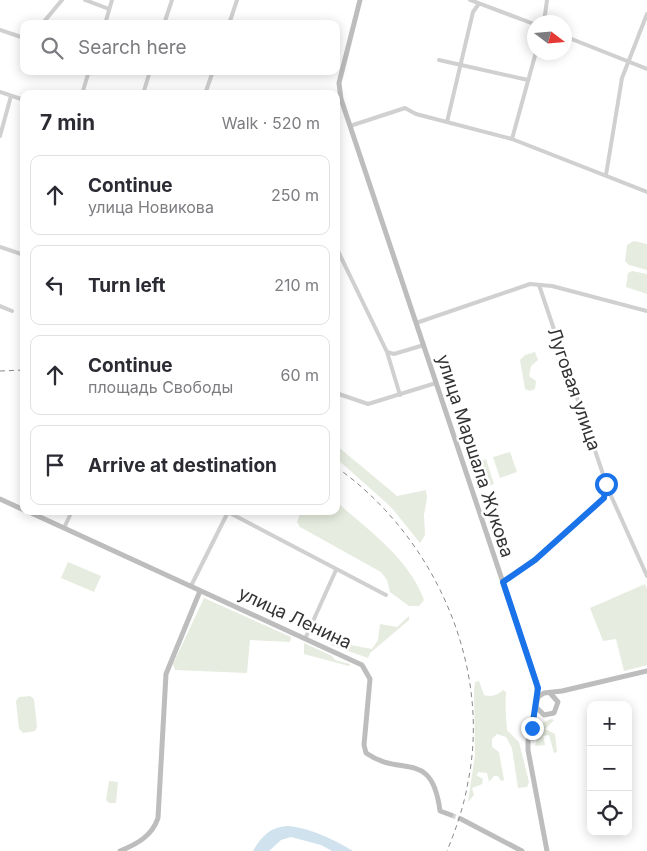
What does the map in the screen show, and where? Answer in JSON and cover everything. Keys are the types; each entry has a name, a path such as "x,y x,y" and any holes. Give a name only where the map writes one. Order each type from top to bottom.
{"street":[{"path":"45,20 62,0"},
{"path":"85,0 109,9"},
{"path":"106,20 112,0"},
{"path":"165,20 172,0"},
{"path":"230,20 237,0"},
{"name":"улица Маршала Жукова","path":"338,90 360,0"},
{"path":"470,0 478,5 527,22"},
{"path":"545,15 547,0"},
{"path":"447,122 473,12 478,5"},
{"path":"606,175 622,78 647,14"},
{"path":"0,30 20,37"},
{"path":"572,39 647,69"},
{"path":"439,60 528,80"},
{"path":"512,138 534,60"},
{"path":"83,90 88,75"},
{"path":"143,90 149,75"},
{"path":"207,90 212,75"},
{"name":"улица Маршала Жукова","path":"340,83 341,99 539,689 538,696"},
{"path":"0,92 20,99"},
{"path":"0,136 12,96"},
{"path":"350,126 405,108 416,114 512,138 606,175 618,183 647,192"},
{"path":"0,247 20,254"},
{"path":"340,254 387,352 400,395"},
{"path":"416,323 530,284 552,286 647,311"},
{"name":"Луговая улица","path":"503,582 535,560 604,498 607,486 539,285"},
{"path":"0,306 12,311"},
{"name":"улица Маршала Жукова","path":"387,352 394,354 424,345"},
{"path":"340,394 368,404 436,383"},
{"path":"607,486 647,576"},
{"path":"0,499 20,508"},
{"name":"улица Ленина","path":"36,515 305,639 355,660 365,668 370,679 364,745 366,753 379,760 420,769 431,780 436,791 440,811 451,815"},
{"path":"64,528 70,515"},
{"path":"191,586 226,515"},
{"path":"233,515 386,595"},
{"path":"305,639 336,570"},
{"path":"120,851 147,836 155,826 158,818 166,674 200,591"},
{"path":"547,851 528,750 528,741 534,722 538,696 548,692 562,691 647,671"},
{"path":"539,689 548,692 557,699"},
{"path":"534,722 544,715 554,713 558,706 557,699 562,691"},
{"path":"536,707 544,715"},
{"path":"461,819 522,851"},
{"path":"540,851 545,843"}],"shaded area":[{"path":"634,241 647,244 647,270 629,265 625,261 627,245"},
{"path":"632,271 647,274 647,294 626,287 628,273"},
{"path":"535,352 538,360 531,366 529,376 536,381 535,389 530,391 525,389 520,360 525,355"},
{"path":"340,448 397,496 426,490 425,535 420,543 391,507 340,462"},
{"path":"510,452 517,472 500,478 493,457"},
{"path":"486,459 494,484 482,488 474,464"},
{"path":"340,504 398,558 413,578 424,600 419,606 409,606 390,592 387,580 381,572 300,527 297,522 300,515 340,515"},
{"path":"68,562 101,576 94,592 61,578"},
{"path":"645,584 647,589 647,665 624,671 616,639 603,641 590,608"},
{"path":"204,598 291,637 290,642 250,640 247,673 175,670 173,664"},
{"path":"409,616 409,620 370,653 368,658 331,645 334,642 372,649 378,640 380,624 397,627"},
{"path":"304,643 332,656 335,660 350,664 349,666 304,654"},
{"path":"479,681 484,695 494,696 503,690 506,692 507,730 519,742 529,782 527,787 518,788 512,748 506,737 497,734 492,739 492,747 499,752 504,780 501,781 498,776 494,776 489,782 487,773 479,772 476,775 483,779 482,784 472,788 474,795 468,802 475,755 474,691 475,682"},
{"path":"30,696 34,699 37,727 35,731 23,733 19,729 16,701 19,697"},
{"path":"551,719 554,720 545,729 555,734 557,752 554,753 549,735 543,736 545,745 535,746 542,723"},
{"path":"109,781 118,782 116,803 109,803 106,800"}],"water":[{"path":"287,826 321,835 353,851 332,851 321,845 291,837 281,840 269,851 253,851 259,841 271,831"}],"tunnel":[{"path":"451,815 461,819"}],"railway":[{"path":"0,371 20,370"},
{"path":"340,470 371,495 401,528 427,565 447,606 462,648 471,693 473,737 464,800 457,826 447,851"}],"route":[{"path":"532,728 538,688 503,582 535,560 604,498 606,484"}]}
